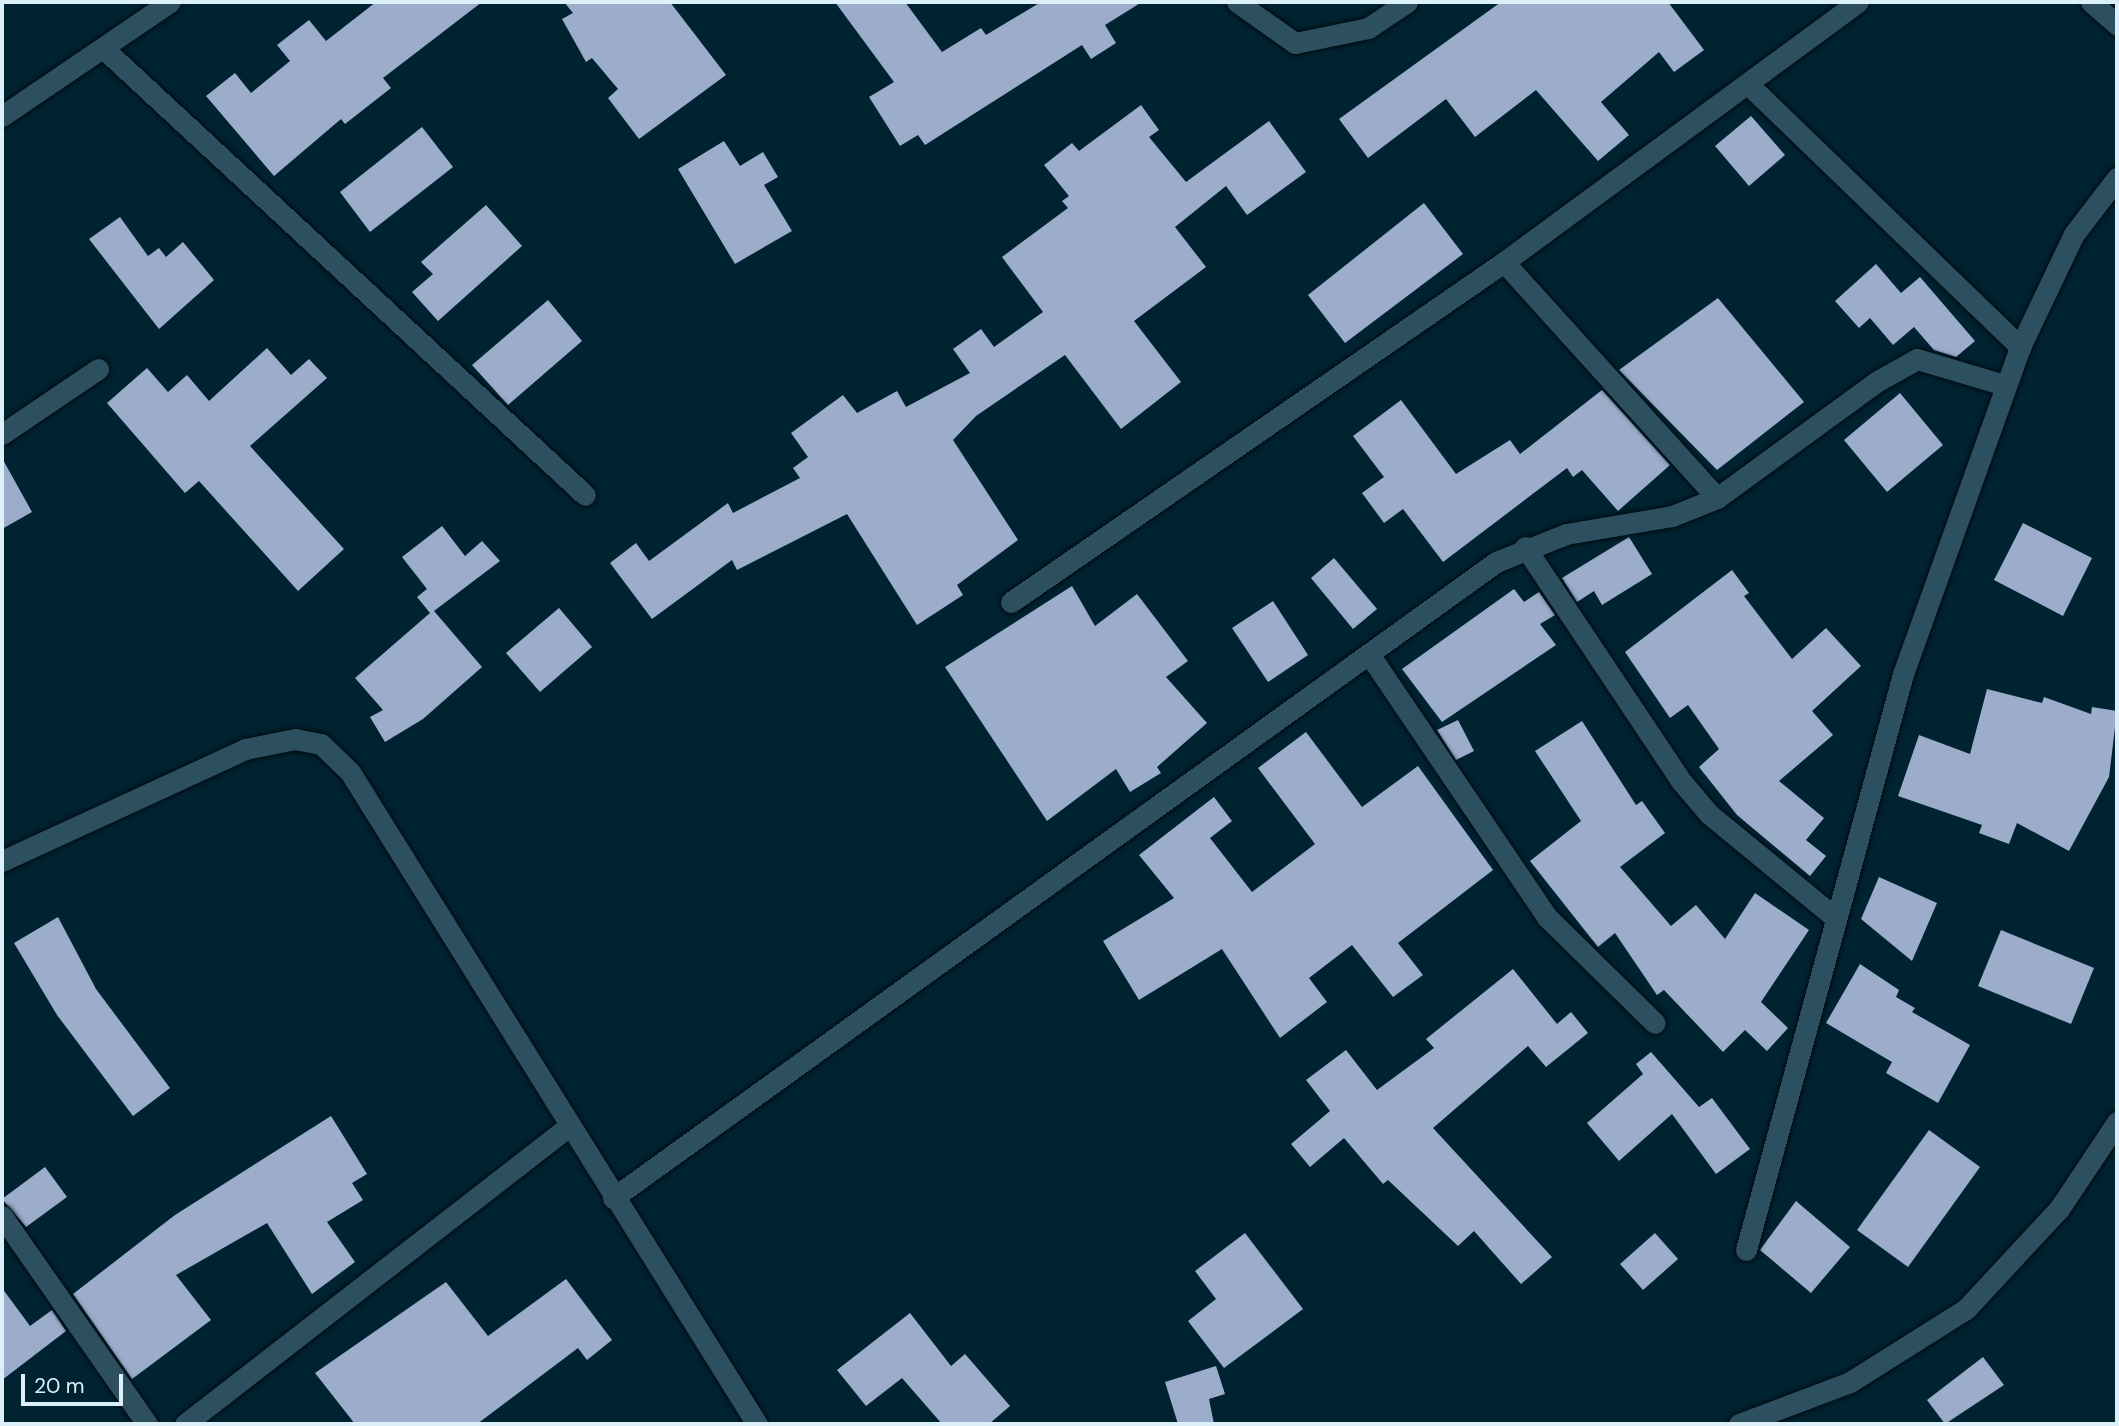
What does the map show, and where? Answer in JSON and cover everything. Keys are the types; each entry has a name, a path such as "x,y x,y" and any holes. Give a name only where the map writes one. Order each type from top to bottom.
{"street":[{"path":"2,116 170,2"},
{"path":"1237,2 1295,43 1368,28 1407,2"},
{"path":"1011,602 1503,262 1750,86 1858,2"},
{"path":"2091,2 2117,25"},
{"path":"103,47 585,495"},
{"path":"1750,86 2020,347"},
{"path":"1746,1250 1833,916 1903,674 2004,385 2020,347 2074,234 2117,178"},
{"path":"1503,262 1717,498"},
{"path":"613,1198 1369,654 1525,547 1672,516 1717,498 1875,382 1917,359 2004,385"},
{"path":"2,434 98,369"},
{"path":"1525,547 1681,781 1709,814 1833,916"},
{"path":"1369,654 1547,917 1655,1023"},
{"path":"2,861 245,749 295,739 321,744 350,772 568,1127 757,1424"},
{"path":"1738,1424 1850,1382 1966,1309 2059,1209 2117,1122"},
{"path":"185,1424 568,1127"},
{"path":"2,1216 147,1424"}],"building":[{"path":"376,2 482,2 383,78 391,88 345,124 341,119 274,176 206,96 235,73 251,93 290,61 277,45 309,20 326,41"},
{"path":"564,2 670,2 726,75 639,139 608,98 618,89 592,58 586,62 562,19 573,13"},
{"path":"835,2 905,2 942,52 981,28 986,35 1041,2 1142,2 1105,25 1116,43 1091,59 1082,45 925,145 918,135 900,146 869,97 894,82"},
{"path":"1501,2 1668,2 1704,50 1674,72 1659,52 1601,102 1629,135 1598,161 1536,90 1475,137 1446,99 1368,158 1339,119"},
{"path":"1141,105 1159,130 1149,137 1186,182 1269,121 1306,172 1247,215 1226,186 1175,227 1206,267 1134,321 1181,382 1121,429 1065,355 976,416 953,440 1018,540 957,585 963,595 917,625 847,514 737,570 732,560 652,619 610,563 636,543 649,561 728,503 733,513 800,478 793,468 808,457 791,433 843,395 857,413 897,391 906,407 970,373 953,349 981,329 994,347 1043,312 1002,257 1068,208 1062,201 1069,196 1044,165 1072,143 1079,151"},
{"path":"1751,116 1785,155 1749,186 1715,146"},
{"path":"422,127 453,167 370,232 340,192"},
{"path":"724,141 740,166 763,152 778,177 764,185 792,231 735,264 678,169"},
{"path":"1424,203 1463,254 1345,343 1308,295"},
{"path":"486,205 522,246 438,321 412,292 433,274 421,262"},
{"path":"120,217 148,256 159,248 166,257 183,242 214,280 159,329 89,239"},
{"path":"1876,264 1901,293 1920,277 1975,341 1956,357 1934,350 1914,327 1893,345 1870,318 1859,328 1835,301"},
{"path":"1718,298 1804,402 1717,470 1619,370"},
{"path":"548,300 582,341 508,405 472,365"},
{"path":"267,348 291,375 309,359 327,378 250,446 344,549 298,591 199,481 185,493 107,403 147,368 168,392 187,375 209,401"},
{"path":"1602,390 1670,465 1618,511 1582,470 1573,477 1567,468 1443,562 1403,509 1384,523 1362,493 1384,477 1353,436 1401,400 1456,474 1510,440 1520,454"},
{"path":"1900,393 1943,445 1887,492 1844,440"},
{"path":"2,458 32,512 2,529"},
{"path":"2023,523 2092,558 2063,616 1994,580"},
{"path":"442,526 465,556 482,541 500,561 434,611 482,667 423,719 385,742 370,717 383,710 355,678 430,613 417,597 427,589 402,557"},
{"path":"1629,537 1652,574 1602,605 1594,591 1577,602 1562,578"},
{"path":"1334,558 1377,609 1353,629 1311,578"},
{"path":"1732,570 1749,593 1744,596 1792,659 1826,628 1861,666 1812,711 1833,735 1779,781 1824,818 1806,840 1826,856 1810,876 1737,815 1699,767 1719,749 1688,705 1670,718 1625,652"},
{"path":"1072,586 1095,626 1137,594 1188,661 1166,677 1207,723 1157,767 1161,773 1130,792 1116,769 1047,821 945,667"},
{"path":"1514,589 1524,602 1539,592 1555,615 1540,624 1556,645 1442,722 1402,669"},
{"path":"1273,601 1308,655 1268,682 1232,628"},
{"path":"559,608 592,647 540,692 506,653"},
{"path":"1987,689 2042,703 2044,697 2091,714 2092,707 2117,711 2109,777 2069,851 2017,823 2009,844 1979,833 1982,825 1898,796 1919,735 1970,754"},
{"path":"1458,720 1474,751 1456,760 1437,730"},
{"path":"1582,721 1636,805 1642,801 1665,833 1620,867 1671,926 1696,905 1725,939 1755,893 1809,930 1761,1002 1788,1028 1767,1051 1745,1030 1723,1052 1664,990 1657,995 1615,933 1598,947 1530,861 1581,821 1535,751"},
{"path":"1306,732 1362,807 1418,766 1493,870 1398,943 1423,975 1393,997 1352,945 1309,978 1327,1002 1280,1038 1222,949 1139,1000 1103,941 1174,898 1139,855 1214,797 1232,821 1210,838 1252,892 1315,844 1258,768"},
{"path":"1879,877 1937,903 1912,961 1861,919"},
{"path":"58,917 96,989 170,1088 133,1116 57,1015 14,943"},
{"path":"2001,930 2094,968 2071,1024 1978,986"},
{"path":"1860,964 1899,990 1896,997 1915,1008 1912,1012 1970,1045 1938,1103 1886,1073 1892,1062 1826,1023"},
{"path":"1513,969 1557,1024 1571,1012 1588,1033 1546,1067 1528,1046 1433,1128 1552,1257 1521,1284 1474,1231 1458,1246 1388,1180 1383,1184 1344,1138 1310,1167 1291,1144 1330,1111 1306,1080 1346,1050 1377,1090 1434,1048 1426,1039"},
{"path":"1651,1052 1699,1107 1712,1098 1750,1149 1716,1174 1672,1114 1619,1161 1587,1123 1643,1074 1636,1064"},
{"path":"331,1116 367,1174 352,1183 363,1200 327,1222 355,1262 312,1294 267,1223 176,1275 211,1320 132,1379 73,1294 175,1215"},
{"path":"1929,1130 1980,1167 1908,1267 1857,1230"},
{"path":"45,1167 67,1197 26,1227 2,1199"},
{"path":"1796,1201 1850,1247 1811,1293 1760,1250"},
{"path":"1245,1233 1303,1309 1224,1368 1188,1321 1216,1299 1195,1271"},
{"path":"1655,1233 1678,1259 1643,1290 1620,1264"},
{"path":"566,1279 612,1340 587,1360 578,1348 477,1424 355,1424 315,1373 446,1282 488,1336"},
{"path":"2,1288 30,1326 52,1310 66,1331 2,1380"},
{"path":"910,1313 951,1366 965,1354 1010,1406 989,1424 942,1424 902,1378 866,1406 837,1370"},
{"path":"1983,1357 2004,1385 1945,1424 1927,1400"},
{"path":"1216,1366 1225,1394 1209,1399 1214,1424 1178,1424 1165,1382"}]}
